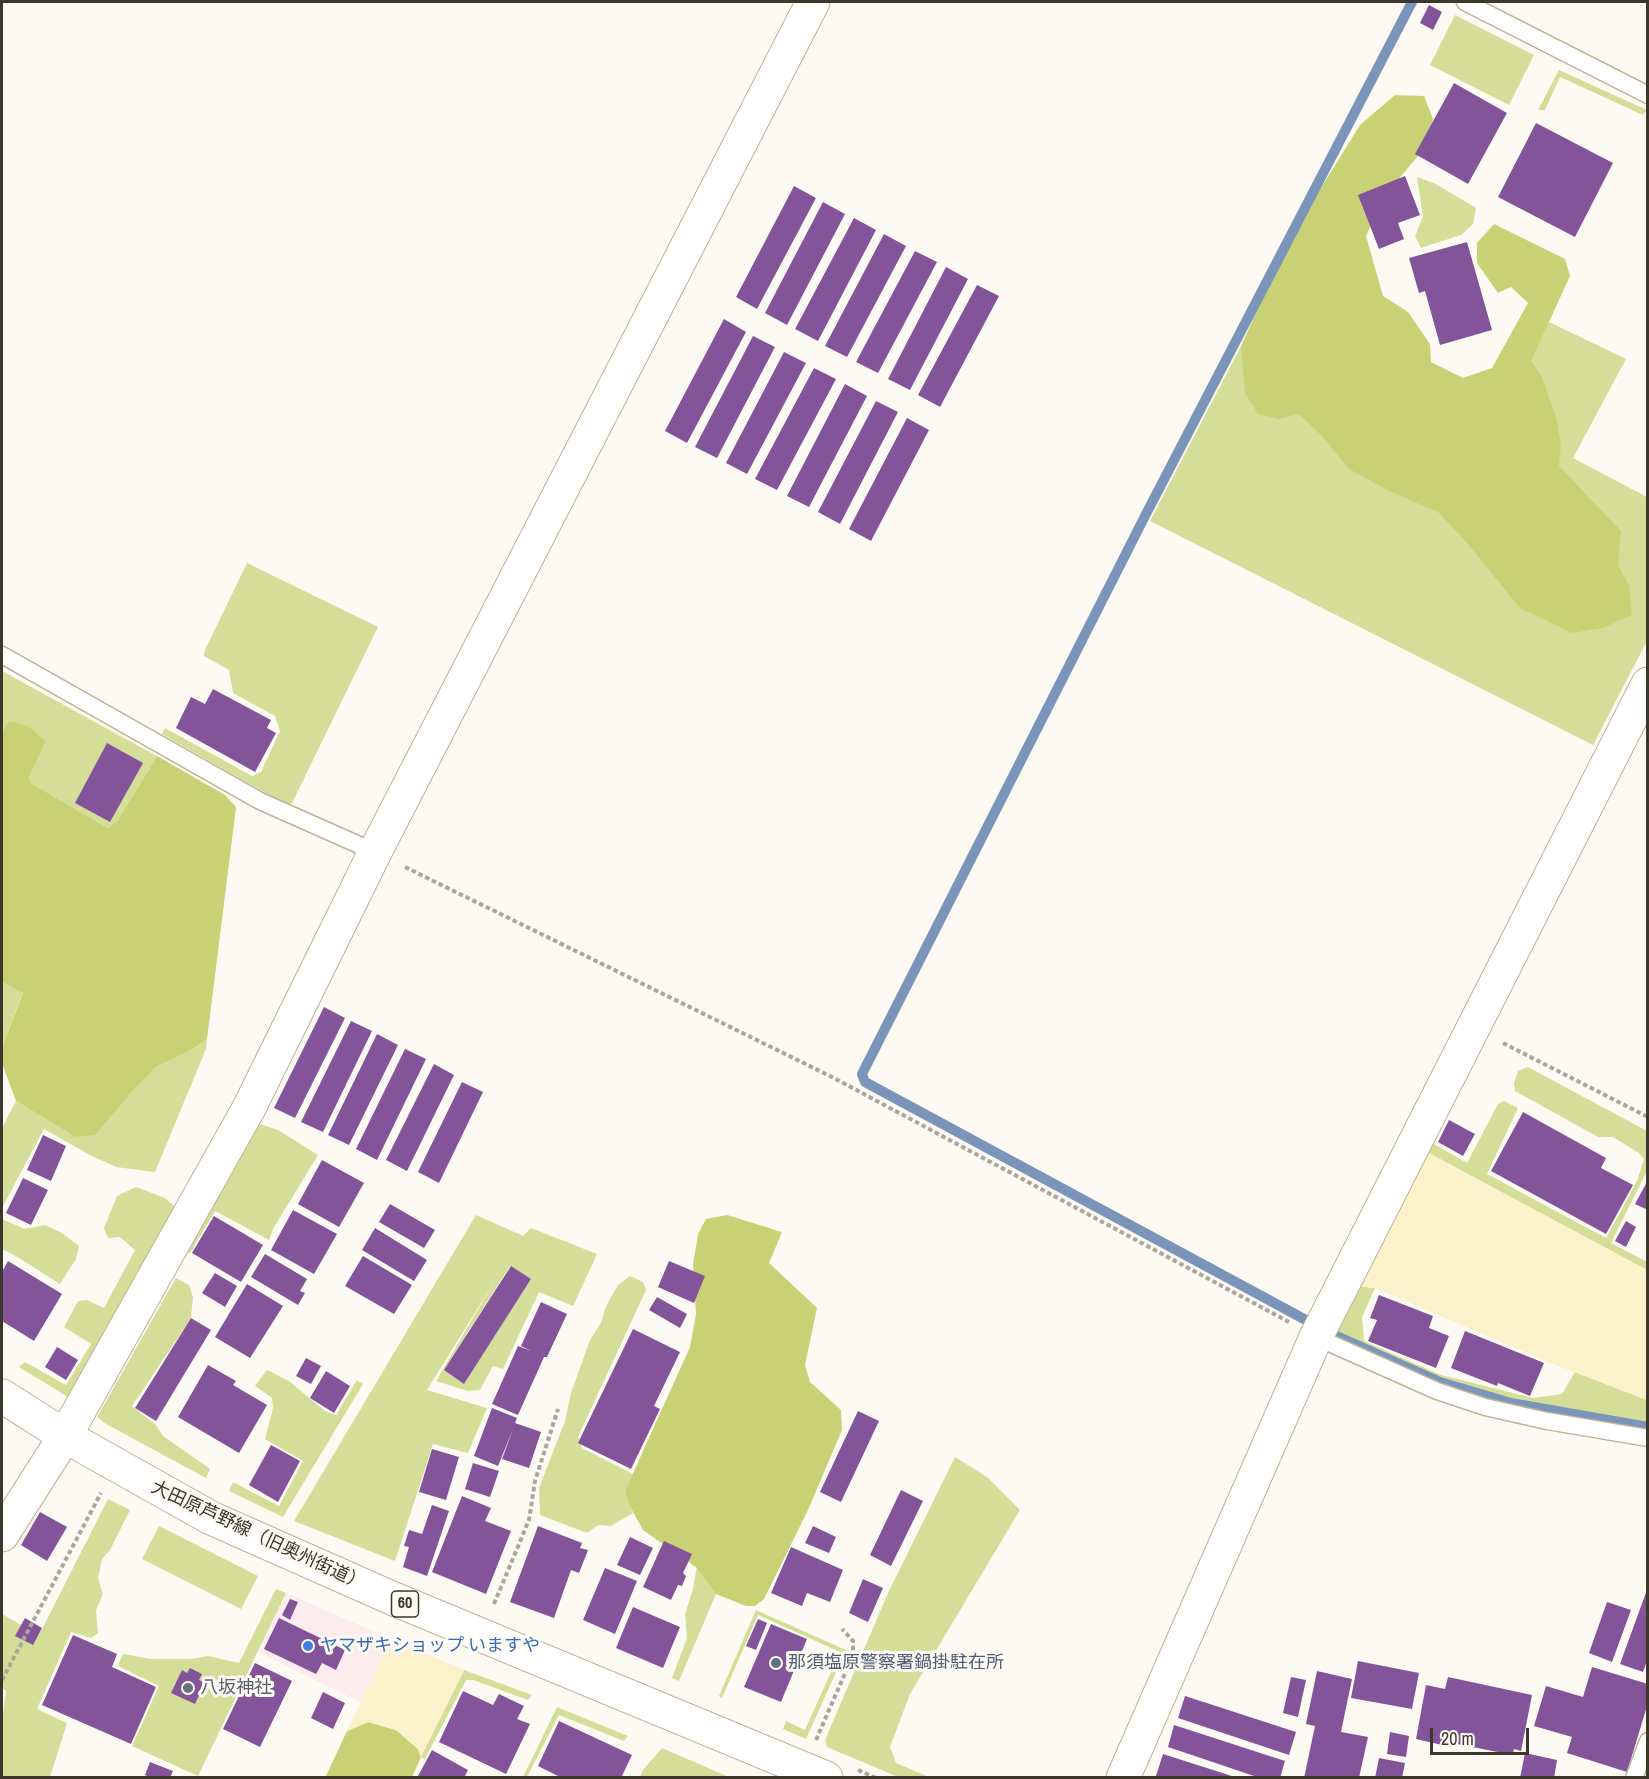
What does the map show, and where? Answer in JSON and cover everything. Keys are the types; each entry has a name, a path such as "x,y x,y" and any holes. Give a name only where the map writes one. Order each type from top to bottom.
{"street":[{"path":"2,1535 65,1436 249,1108 375,852 813,2"},
{"path":"1122,1778 1316,1337 1647,684"},
{"name":"大田原芦野線（旧奥州街道）","path":"2,1396 65,1436 211,1518 311,1564 813,1774"}],"lane":[{"path":"1465,2 1647,95"},
{"path":"2,656 260,801 375,852"},
{"path":"1316,1337 1437,1391 1485,1407 1547,1421 1647,1438"},
{"path":"1634,1778 1647,1741"}],"path":[{"path":"375,852 834,1078 1316,1337"},
{"path":"1473,1028 1647,1117"},
{"path":"481,1635 529,1520 535,1481 558,1409"},
{"path":"2,1680 105,1486"},
{"path":"813,1774 853,1655 853,1641 842,1629"}],"shaded area":[{"path":"286,1593 391,1639 362,1703 258,1652"}],"green space":[{"path":"1455,15 1534,55 1509,105 1430,65"},
{"path":"1559,70 1647,110 1643,115 1560,77 1545,110 1538,110"},
{"path":"1395,95 1424,96 1433,119 1424,149 1386,194 1366,236 1383,296 1408,312 1430,344 1431,362 1463,378 1492,368 1528,303 1511,287 1498,293 1477,263 1477,243 1494,224 1565,259 1570,276 1531,361 1542,377 1557,420 1561,445 1559,466 1621,531 1618,565 1629,586 1632,615 1603,628 1572,633 1520,608 1468,544 1438,512 1389,491 1349,469 1322,436 1299,414 1279,419 1258,414 1245,393 1241,346 1290,238 1360,125"},
{"path":"1417,177 1436,184 1476,208 1473,224 1461,235 1421,248 1415,236 1423,216"},
{"path":"1549,322 1626,359 1573,458 1647,497 1647,641 1593,745 1150,521 1241,346 1467,470"},
{"path":"247,563 378,627 290,807 162,734 165,728 252,776 261,772 280,731 275,716 233,693 229,670 204,656"},
{"path":"2,671 157,756 118,820 108,828 31,783 29,778 46,741 10,721 2,732"},
{"path":"9,721 28,726 46,741 29,778 31,783 108,828 118,820 157,756 225,795 236,807 207,1039 190,1051 156,1067 95,1135 75,1137 16,1101 3,1066 2,1047 23,993 2,982 2,732"},
{"path":"2,982 23,992 2,1047"},
{"path":"207,1039 206,1049 155,1172 116,1167 44,1129 2,1208 2,1128 16,1101 75,1137 130,1094 156,1067 190,1051"},
{"path":"1528,1067 1647,1131 1647,1171 1611,1243 1647,1262 1647,1270 1423,1150 1429,1141 1467,1163 1498,1104 1504,1101 1518,1108 1487,1174 1606,1238 1637,1181 1644,1159 1639,1153 1613,1137 1598,1137 1515,1091 1514,1083 1518,1071"},
{"path":"257,1123 278,1130 318,1155 273,1229 269,1240 215,1211 190,1253 186,1252"},
{"path":"136,1187 165,1198 178,1209 68,1397 19,1367 25,1362 66,1385 91,1344 64,1327 78,1301 87,1300 104,1308 135,1250 120,1237 108,1238 104,1228 117,1196"},
{"path":"476,1215 523,1236 531,1228 597,1254 573,1306 539,1292 503,1369 493,1366 480,1390 468,1391 436,1381 496,1279 427,1390 487,1408 468,1453 433,1444 395,1561 294,1521","holes":["510,1266 531,1279 464,1383 444,1370"]},
{"path":"727,1215 782,1232 769,1263 817,1308 805,1365 810,1382 841,1410 842,1430 808,1510 764,1599 755,1606 746,1606 716,1594 697,1568 643,1530 628,1503 625,1491 690,1347 696,1314 693,1264 698,1234 706,1219"},
{"path":"2,1219 25,1229 45,1225 62,1233 79,1246 76,1259 60,1284 2,1249"},
{"path":"630,1276 643,1282 646,1290 578,1437 582,1448 633,1474 625,1491 633,1513 611,1526 598,1525 587,1533 540,1515 539,1488 565,1421 571,1393 590,1340 601,1323 606,1306 618,1285"},
{"path":"176,1278 189,1285 193,1297 191,1318 132,1406 156,1425 163,1436 210,1469 206,1478 97,1417"},
{"path":"1354,1286 1375,1288 1362,1317 1364,1341 1441,1375 1533,1398 1562,1394 1575,1372 1647,1400 1647,1423 1506,1397 1441,1379 1332,1331"},
{"path":"267,1370 289,1381 325,1411 336,1415 357,1380 363,1384 283,1517 229,1491 233,1482 279,1506 303,1461 265,1439 273,1408 272,1398 255,1386"},
{"path":"955,1457 987,1477 1020,1510 910,1694 890,1747 896,1763 929,1777 898,1777 827,1747 825,1740 888,1593"},
{"path":"108,1499 130,1510 110,1550 102,1559 98,1578 103,1594 96,1610 98,1633 91,1638 71,1632 37,1709 67,1723 50,1777 2,1777 2,1721 6,1691 2,1688 2,1614 39,1635"},
{"path":"159,1526 258,1576 241,1609 142,1559"},
{"path":"697,1566 716,1594 679,1681 672,1678 687,1638 685,1614"},
{"path":"276,1589 286,1593 198,1776 132,1746 159,1686 118,1666 123,1654 151,1659 191,1659 208,1656 239,1663"},
{"path":"756,1610 846,1650 806,1739 783,1729 786,1721 805,1730 840,1652 758,1615 722,1698 719,1696"},
{"path":"464,1670 532,1695 528,1700 473,1680 466,1680 425,1759 421,1757"},
{"path":"557,1707 628,1736 624,1741 559,1715 527,1777 523,1777"},
{"path":"368,1722 396,1730 418,1749 421,1757 412,1777 325,1778 347,1731"},
{"path":"662,1748 729,1777 640,1777 643,1770"}],"sand":[{"path":"1423,1150 1647,1270 1647,1400 1548,1362 1375,1288 1354,1286"},
{"path":"391,1639 464,1670 421,1757 418,1749 396,1730 368,1722 347,1731"}],"building":[{"path":"1429,5 1442,12 1433,30 1420,23"},
{"path":"1454,83 1507,113 1468,184 1415,154"},
{"path":"1536,123 1613,163 1575,237 1498,197"},
{"path":"1405,176 1420,215 1398,223 1404,239 1379,249 1358,195"},
{"path":"794,186 816,198 757,309 736,297"},
{"path":"823,202 845,214 787,325 765,313"},
{"path":"854,218 876,230 818,341 795,329"},
{"path":"884,234 906,246 847,357 825,346"},
{"path":"1467,242 1492,330 1440,345 1425,291 1419,293 1409,258"},
{"path":"915,251 937,262 878,373 856,362"},
{"path":"946,267 968,279 910,390 888,379"},
{"path":"977,285 999,296 940,407 918,395"},
{"path":"724,319 746,332 687,443 665,431"},
{"path":"753,336 775,347 717,458 695,447"},
{"path":"784,352 806,363 747,474 726,463"},
{"path":"814,368 836,379 777,490 755,479"},
{"path":"845,384 867,396 809,507 787,496"},
{"path":"876,401 898,412 840,524 818,512"},
{"path":"907,418 929,430 871,541 849,529"},
{"path":"213,689 271,720 267,728 276,733 255,772 176,728 191,697 205,704"},
{"path":"107,743 143,763 110,822 75,803"},
{"path":"324,1007 345,1018 295,1118 274,1108"},
{"path":"351,1021 372,1031 323,1132 301,1122"},
{"path":"377,1034 398,1045 349,1145 328,1135"},
{"path":"405,1049 426,1059 377,1160 356,1149"},
{"path":"434,1064 454,1075 407,1171 386,1160"},
{"path":"462,1082 483,1092 439,1183 418,1172"},
{"path":"1523,1112 1606,1158 1601,1168 1633,1185 1606,1234 1491,1171"},
{"path":"1449,1120 1475,1134 1463,1156 1438,1142"},
{"path":"43,1135 66,1146 51,1181 27,1170"},
{"path":"322,1160 364,1183 339,1227 298,1204"},
{"path":"23,1178 48,1190 31,1225 6,1213"},
{"path":"1648,1180 1648,1210 1635,1204"},
{"path":"390,1204 435,1230 424,1248 379,1222"},
{"path":"293,1210 337,1234 314,1274 271,1250"},
{"path":"214,1216 263,1245 241,1282 192,1253"},
{"path":"1626,1221 1636,1227 1626,1247 1615,1241"},
{"path":"375,1228 427,1260 414,1281 362,1250"},
{"path":"265,1254 307,1279 300,1291 305,1293 298,1305 251,1277"},
{"path":"363,1256 412,1285 394,1314 345,1286"},
{"path":"8,1261 62,1294 34,1341 2,1321 2,1272"},
{"path":"669,1261 705,1276 694,1303 658,1287"},
{"path":"511,1266 531,1279 464,1384 444,1370"},
{"path":"215,1273 237,1286 225,1307 202,1293"},
{"path":"247,1284 283,1306 250,1358 215,1337"},
{"path":"1379,1295 1433,1316 1429,1328 1449,1336 1436,1368 1368,1341 1377,1320 1370,1318"},
{"path":"657,1297 687,1314 680,1328 649,1310"},
{"path":"541,1302 567,1314 547,1357 544,1357 518,1415 492,1404 518,1346 531,1351 521,1346"},
{"path":"191,1318 211,1330 156,1421 135,1408"},
{"path":"633,1329 680,1352 654,1406 660,1409 631,1469 578,1443"},
{"path":"1465,1331 1544,1363 1530,1396 1451,1368"},
{"path":"57,1347 78,1360 66,1380 45,1367"},
{"path":"306,1358 321,1366 311,1384 296,1376"},
{"path":"208,1365 236,1381 233,1385 267,1405 239,1453 178,1417"},
{"path":"326,1371 350,1386 334,1413 310,1398"},
{"path":"492,1408 517,1418 515,1423 541,1432 529,1468 502,1459 513,1429 498,1466 474,1456"},
{"path":"858,1411 879,1421 841,1502 820,1492"},
{"path":"271,1445 300,1461 278,1502 249,1485"},
{"path":"432,1449 459,1457 446,1500 419,1492"},
{"path":"473,1463 499,1471 490,1497 465,1489"},
{"path":"901,1490 923,1501 891,1566 870,1555"},
{"path":"462,1496 491,1508 485,1521 511,1531 486,1594 432,1572"},
{"path":"432,1505 449,1511 427,1576 403,1567 409,1547 404,1546 409,1530 422,1534"},
{"path":"40,1512 67,1527 47,1561 21,1545"},
{"path":"538,1526 582,1543 580,1548 588,1550 579,1573 571,1570 554,1618 510,1602"},
{"path":"813,1526 836,1537 829,1553 805,1543"},
{"path":"630,1537 653,1548 640,1575 617,1565"},
{"path":"664,1541 692,1554 683,1573 686,1576 682,1586 678,1585 671,1600 643,1587"},
{"path":"791,1547 843,1570 830,1602 807,1593 802,1606 771,1593"},
{"path":"605,1568 637,1581 615,1634 583,1620"},
{"path":"863,1579 883,1588 868,1622 849,1613"},
{"path":"1648,1587 1648,1658 1643,1672 1620,1664"},
{"path":"290,1599 298,1602 290,1620 282,1615"},
{"path":"1607,1602 1631,1610 1612,1662 1589,1653"},
{"path":"633,1607 680,1627 663,1668 616,1648"},
{"path":"25,1618 42,1628 33,1645 15,1636"},
{"path":"279,1618 345,1650 336,1670 322,1663 316,1674 264,1649"},
{"path":"758,1619 767,1623 756,1650 746,1646"},
{"name":"那須塩原警察署鍋掛駐在所","path":"771,1624 807,1639 781,1702 744,1687"},
{"path":"73,1635 117,1654 112,1667 156,1687 131,1744 42,1705"},
{"path":"1358,1661 1419,1673 1412,1709 1351,1698"},
{"path":"255,1663 292,1681 260,1747 223,1729"},
{"path":"1592,1667 1648,1684 1648,1703 1627,1772 1567,1753 1572,1737 1534,1726 1546,1686 1583,1697"},
{"name":"八坂神社","path":"190,1668 202,1674 199,1680 205,1683 195,1704 171,1693 182,1670 187,1673"},
{"path":"1317,1671 1352,1679 1341,1732 1368,1737 1359,1778 1304,1778 1315,1726 1306,1724"},
{"path":"1291,1677 1306,1680 1298,1717 1283,1713"},
{"path":"1448,1677 1532,1695 1521,1751 1514,1749 1513,1755 1452,1743 1451,1747 1416,1739 1426,1685 1445,1689"},
{"path":"463,1691 493,1705 499,1694 524,1706 517,1719 530,1724 506,1774 439,1742"},
{"path":"323,1692 345,1703 333,1729 311,1718"},
{"path":"1185,1696 1296,1732 1289,1755 1178,1718"},
{"path":"559,1721 632,1755 621,1778 562,1778 538,1766"},
{"path":"1174,1725 1285,1761 1280,1778 1260,1778 1168,1747"},
{"path":"1390,1732 1409,1736 1406,1757 1387,1754"},
{"path":"432,1750 468,1770 464,1778 417,1778"},
{"path":"1525,1753 1557,1760 1554,1778 1520,1778"},
{"path":"1163,1754 1235,1778 1161,1778 1156,1776"},
{"path":"1379,1758 1405,1763 1402,1778 1375,1778"},
{"path":"150,1762 173,1771 170,1778 151,1778 145,1775"}],"waterway":[{"path":"1412,2 1146,514 862,1074 865,1082 1330,1333 1440,1382 1511,1403 1648,1427"}],"place":[{"name":"ヤマザキショップ いますや","path":"308,1646"},
{"name":"那須塩原警察署鍋掛駐在所","path":"776,1663"},
{"name":"八坂神社","path":"188,1688"}]}
